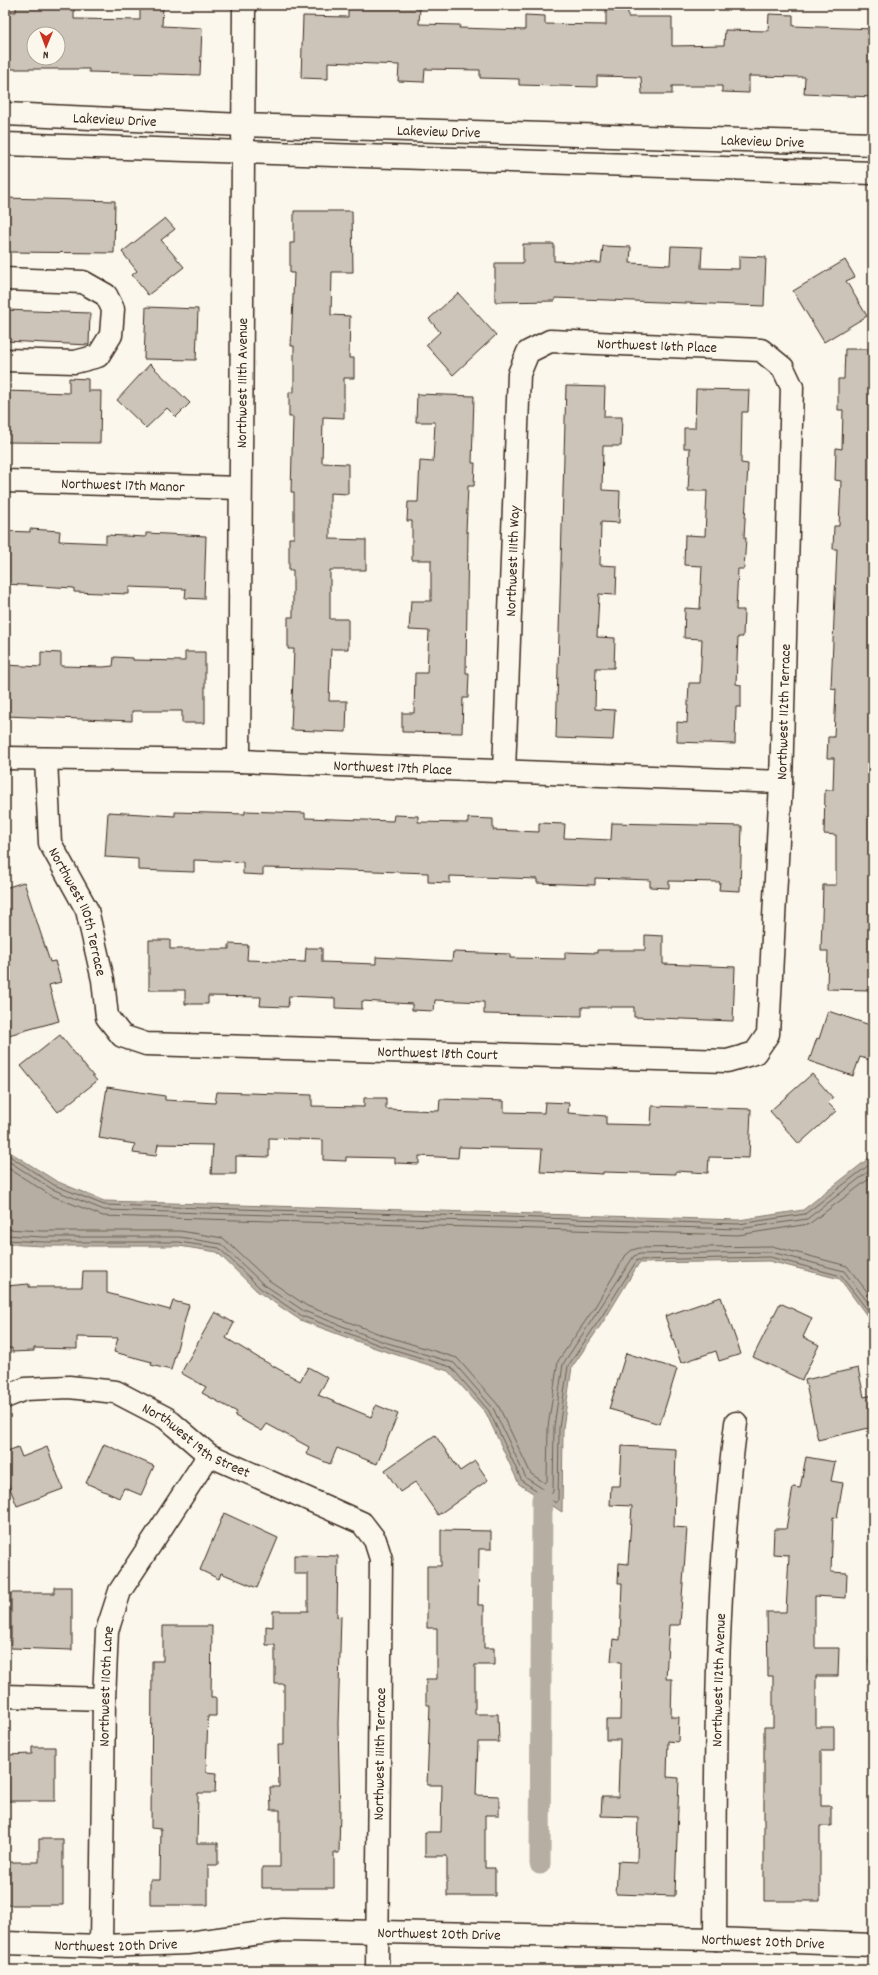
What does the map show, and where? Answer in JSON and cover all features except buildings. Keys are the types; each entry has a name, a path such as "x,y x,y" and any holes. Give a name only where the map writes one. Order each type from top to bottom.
{"street":[{"name":"Northwest 111th Avenue","path":"239,761 240,488 244,153 242,124 244,5"},
{"name":"Lakeview Drive","path":"5,114 242,124 873,144"},
{"name":"Lakeview Drive","path":"5,144 873,173"},
{"path":"5,279 83,282 106,295 113,310 111,335 98,356 75,362 5,360"},
{"name":"Northwest 16th Place","path":"528,352 550,341 761,350 783,368"},
{"name":"Northwest 111th Way","path":"504,771 519,374 528,352"},
{"name":"Northwest 112th Terrace","path":"755,1054 768,1034 781,782 792,387 783,368"},
{"name":"Northwest 17th Manor","path":"5,481 240,488"},
{"name":"Northwest 17th Place","path":"5,758 46,760 239,761 781,782"},
{"name":"Northwest 110th Terrace","path":"46,760 50,843 87,910 103,980 107,1017 122,1036"},
{"name":"Northwest 18th Court","path":"122,1036 146,1044 720,1061 728,1061 755,1054"},
{"name":"Northwest 19th Street","path":"5,1397 25,1389 62,1387 116,1392 166,1418 209,1455 362,1523 375,1540"},
{"name":"Northwest 112th Avenue","path":"716,1939 717,1672 730,1467 736,1422"},
{"name":"Northwest 110th Lane","path":"101,1946 106,1631 120,1591 209,1455"},
{"name":"Northwest 111th Terrace","path":"375,1540 381,1559 377,1970"},
{"path":"5,1696 104,1699"},
{"name":"Northwest 20th Drive","path":"5,1943 101,1946 188,1943 283,1930 716,1939 873,1945"}],"water":[{"path":"5,1149 56,1181 104,1201 739,1220 803,1210 873,1155 873,1324 840,1279 769,1261 639,1263 605,1319 572,1367 563,1428 562,1512 519,1484 486,1413 448,1371 378,1349 300,1320 257,1291 217,1252 179,1246 43,1246 5,1244"},
{"path":"873,1641 873,1674 869,1662"}],"waterway":[{"path":"540,1864 542,1499"}]}
